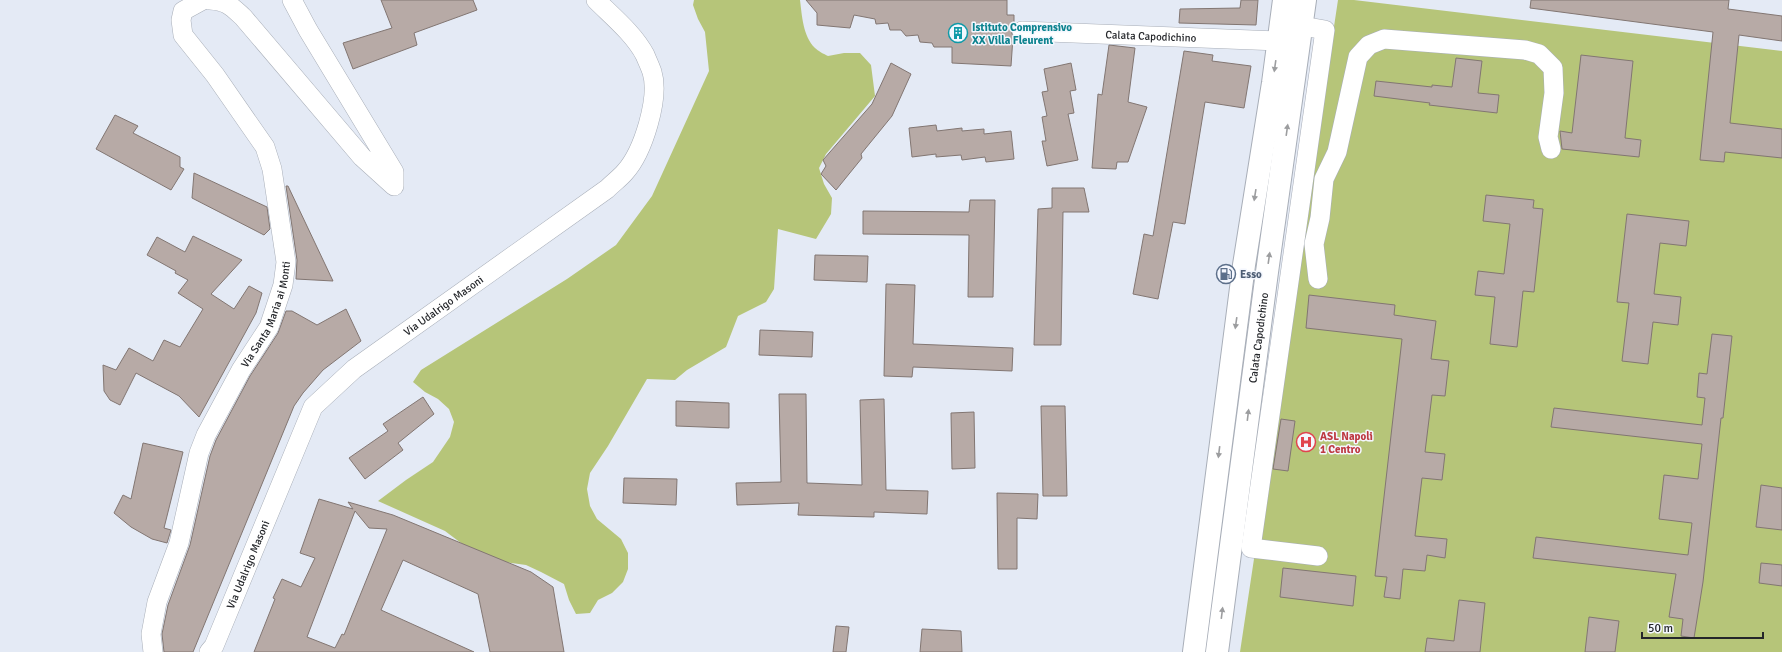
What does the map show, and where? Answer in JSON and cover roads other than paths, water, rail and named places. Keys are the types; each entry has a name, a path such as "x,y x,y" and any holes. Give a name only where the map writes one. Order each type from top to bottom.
{"main road":[{"name":"Calata Capodichino","path":"1217,652 1267,272 1293,37 1284,0"},
{"name":"Calata Capodichino","path":"1194,652 1244,265 1293,37 1304,0"}],"street":[{"name":"Via Santa Maria ai Monti","path":"153,652 151,634 157,602 179,543 199,453 206,435 241,370 269,327 283,285 286,262 272,170 265,147 215,75 183,35 181,20 183,11 203,0"},
{"path":"210,0 219,0 234,8 362,157 394,186 394,172 312,37 292,0"},
{"name":"Via Udalrigo Masoni","path":"212,650 313,407 354,369 607,189 626,172 635,156 651,112 654,87 652,72 644,53 631,36 596,0"},
{"path":"1293,37 1325,30 1251,548 1318,556"},
{"name":"Calata Capodichino","path":"1022,31 1293,37"},
{"path":"1318,279 1314,244 1320,218 1324,179 1337,152 1358,57 1369,45 1384,39 1526,50 1539,54 1553,68 1554,94 1548,137 1552,149"}],"place":[{"name":"Istituto Comprensivo XX Villa Fleurent","path":"958,33"},
{"name":"Esso","path":"1226,274"},
{"name":"ASL Napoli 1 Centro","path":"1306,442"}]}
